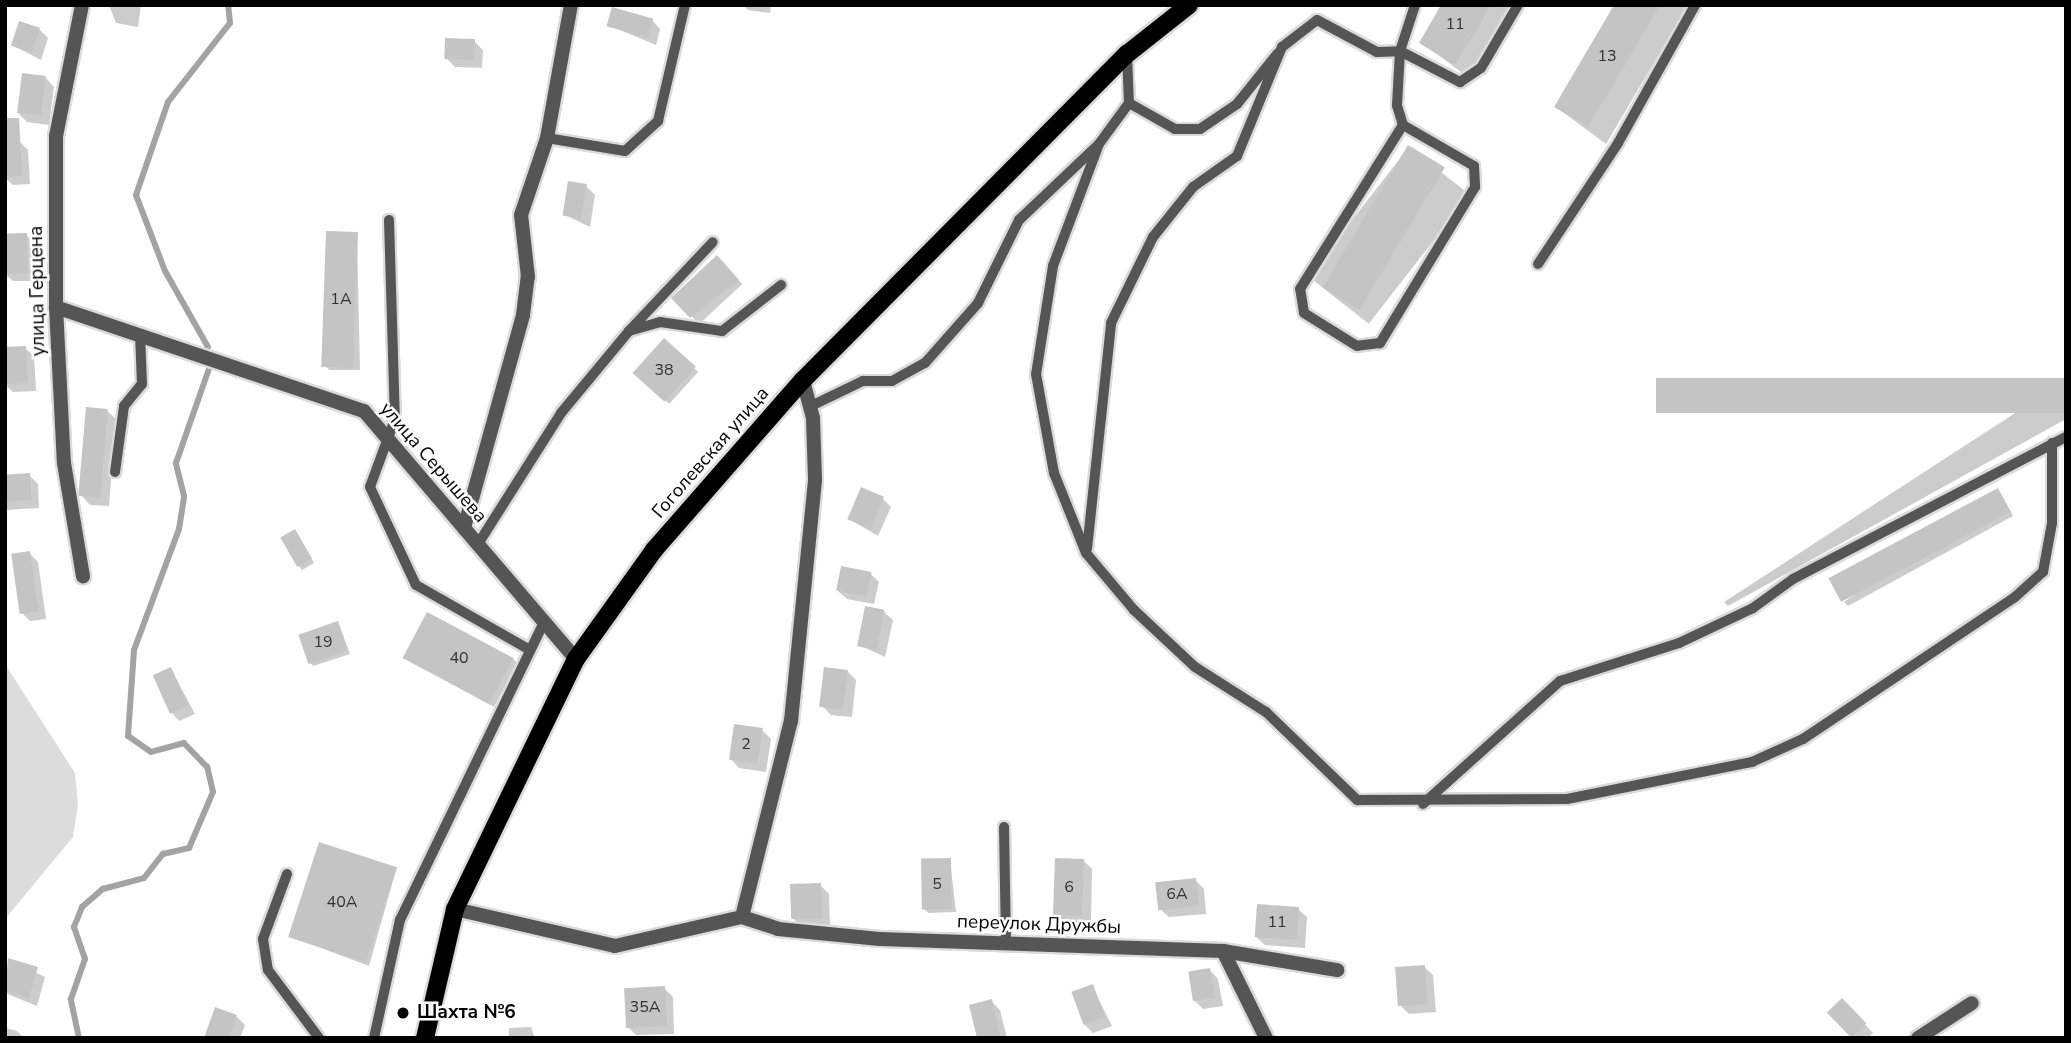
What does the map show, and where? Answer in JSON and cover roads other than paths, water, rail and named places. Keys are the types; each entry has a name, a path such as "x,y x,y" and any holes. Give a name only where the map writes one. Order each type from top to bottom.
{"main road":[{"name":"Гоголевская улица","path":"425,1038 455,909 576,659 654,550 803,380 1127,54 1189,5"}],"street":[{"name":"улица Герцена","path":"82,5 57,136 56,307 64,463 83,576"},
{"path":"464,528 523,315 528,277 521,215 547,138 571,5"},
{"name":"улица Серышева","path":"56,307 364,411 576,659"},
{"path":"455,909 615,946 742,917 791,721 815,479 811,407 803,380"},
{"name":"переулок Дружбы","path":"742,917 778,929 880,940 1223,951 1337,970"},
{"path":"1223,951 1266,1038"},
{"path":"1918,1038 1972,1003"}],"lane":[{"path":"547,138 625,151 658,121 685,5"},
{"path":"1403,125 1300,289 1304,313 1357,346 1380,343 1475,187 1474,166 1403,125 1397,105 1401,51 1415,5"},
{"path":"1129,103 1175,130 1200,129 1237,104 1282,47 1317,20 1377,52 1401,51 1460,82 1472,77 1518,5"},
{"path":"1538,264 1618,144 1695,5"},
{"path":"1086,553 1111,323 1153,237 1193,187 1237,156 1282,47"},
{"path":"811,407 863,381 892,381 925,363 978,303 1019,220 1098,144 1129,103 1127,54"},
{"path":"1098,144 1053,266 1036,374 1054,473 1086,553 1195,667 1266,712 1357,800 1423,804 1567,799 1654,786 1752,762 1803,739 2015,597 2043,572 2052,523 2052,443"},
{"path":"389,220 395,419 370,488 416,585 530,650"},
{"path":"478,544 561,413 629,331 713,242"},
{"path":"629,331 660,322 722,331 781,285"},
{"path":"115,472 124,406 142,384 140,334"},
{"path":"1423,804 1560,681 1679,643 1753,608 1793,579 2066,437"},
{"path":"374,1038 400,920 544,622"},
{"path":"1004,827 1006,942"},
{"path":"287,874 263,939 268,970 318,1038"}],"waterway":[{"path":"208,347 165,271 136,195 168,102 230,23 228,5"},
{"path":"79,1038 71,999 85,959 74,927 82,907 103,889 144,878 163,854 189,848 213,792 207,767 184,743 151,752 128,736 134,650 179,529 184,496 176,463 209,369"}],"place":[{"name":"Шахта №6","path":"403,1013"}]}
